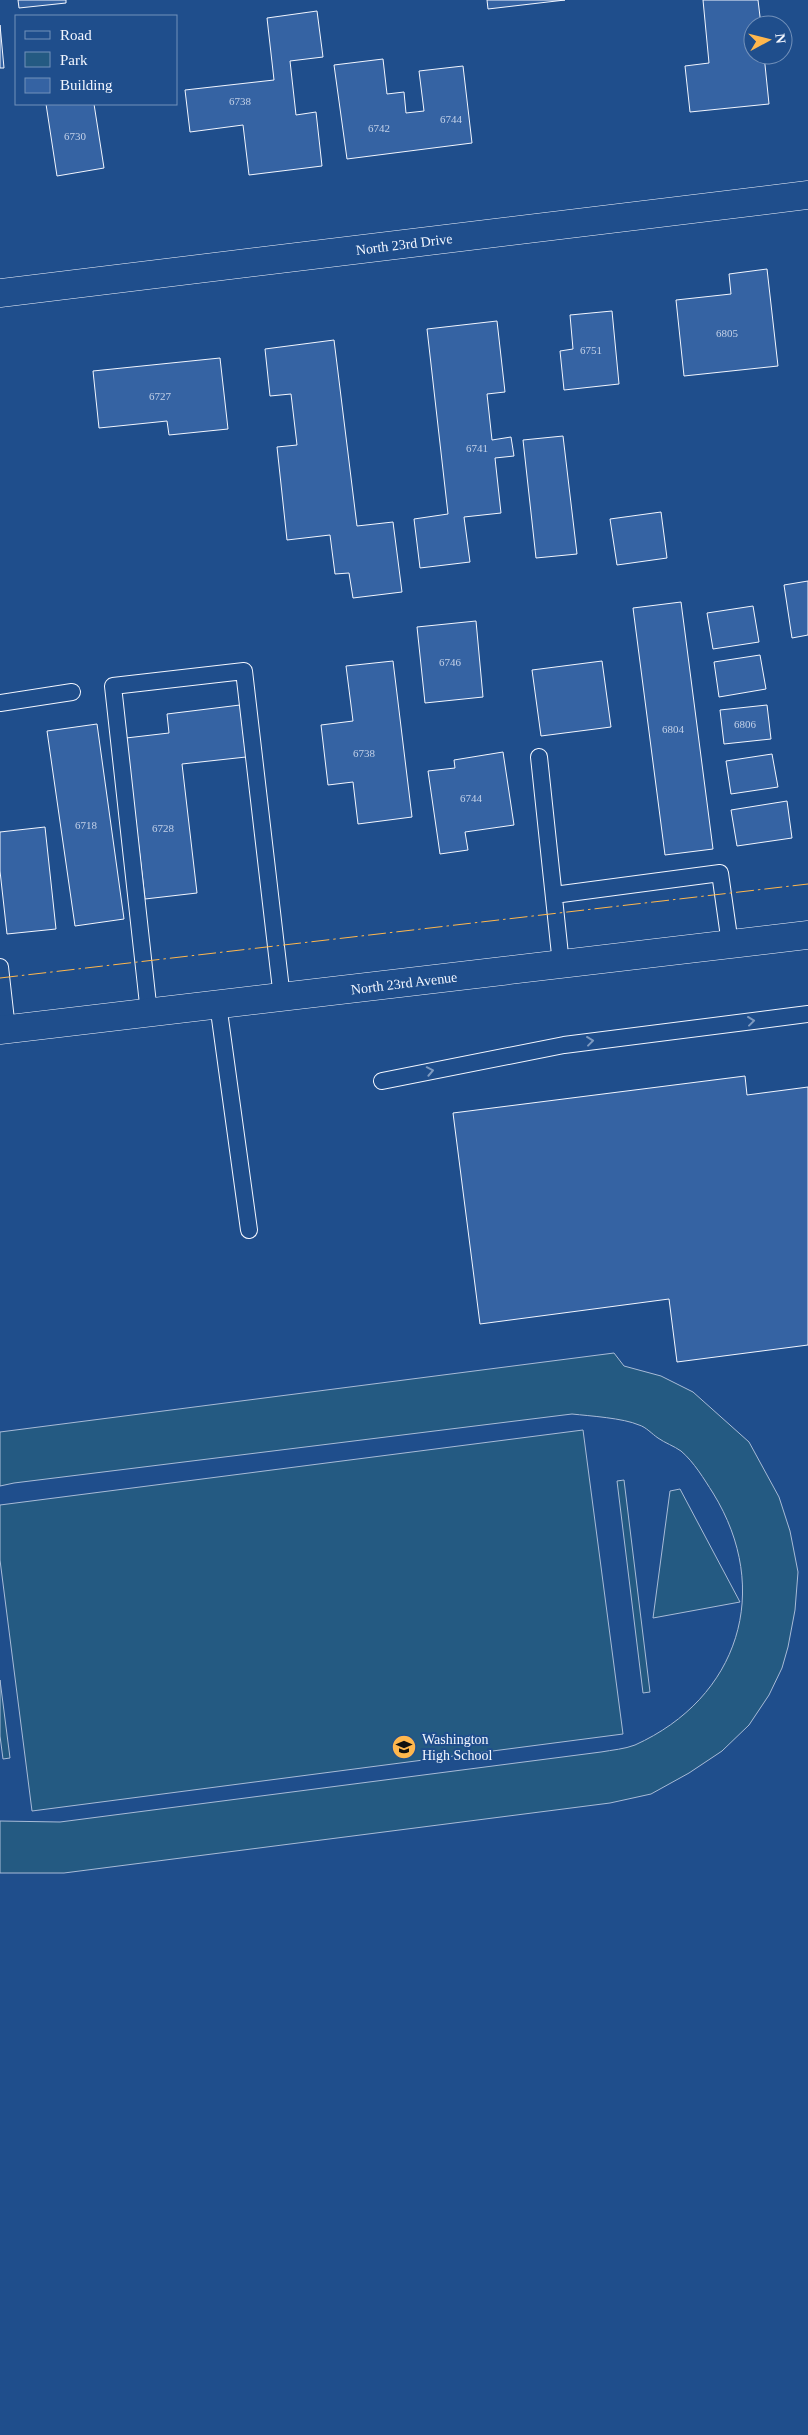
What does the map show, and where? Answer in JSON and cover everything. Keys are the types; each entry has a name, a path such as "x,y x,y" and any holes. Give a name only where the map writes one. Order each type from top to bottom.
{"street":[{"name":"North 23rd Drive","path":"0,293 808,195"},
{"name":"North 23rd Avenue","path":"3,1030 808,935"}],"lane":[{"path":"149,1013 113,686 188,677 244,671 282,998"},
{"path":"0,703 72,692"},
{"path":"539,757 561,964"},
{"path":"554,895 720,873 730,944"},
{"path":"0,967 3,1030"},
{"path":"218,1004 249,1230"},
{"path":"382,1081 564,1045 808,1014"}],"green space":[{"path":"614,1353 624,1366 661,1376 693,1392 749,1442 779,1497 790,1531 798,1572 795,1610 782,1668 769,1695 749,1725 722,1751 689,1773 651,1794 610,1803 64,1873 0,1873 0,1821 60,1822 601,1752 635,1745 671,1725 700,1699 721,1670 736,1638 742,1603 741,1567 731,1530 706,1482 681,1451 661,1440 642,1426 624,1421 572,1414 0,1486 0,1432"},
{"path":"583,1430 623,1734 32,1811 0,1560 0,1505"},
{"path":"624,1480 650,1692 643,1693 617,1481"},
{"path":"680,1489 740,1602 653,1618 670,1491"},
{"path":"0,1680 10,1758 3,1759 0,1736"}],"building":[{"path":"18,0 66,0 66,3 19,8"},
{"path":"487,0 565,0 488,9"},
{"path":"703,0 758,0 760,15 743,15 743,65 765,65 769,104 690,112 685,66 709,63"},
{"path":"317,11 323,57 290,61 296,115 316,112 322,166 249,175 243,125 190,132 185,90 274,80 267,18"},
{"path":"0,25 4,68 0,68"},
{"path":"383,59 387,94 404,92 406,113 424,111 419,71 463,66 472,143 347,159 334,65"},
{"path":"46,105 94,105 104,168 57,176"},
{"path":"767,269 778,366 684,376 676,300 731,294 729,274"},
{"path":"612,311 619,384 564,390 560,351 573,349 570,315"},
{"path":"497,321 505,392 487,394 492,440 511,437 514,456 495,458 501,513 464,517 470,562 420,568 414,519 448,514 427,329"},
{"path":"334,340 357,526 393,522 402,592 353,598 349,573 335,574 330,535 287,540 277,447 297,445 291,394 270,396 265,349"},
{"path":"220,358 228,429 169,435 167,421 99,428 93,371"},
{"path":"563,436 577,554 536,558 523,440"},
{"path":"661,512 667,558 617,565 610,519"},
{"path":"808,581 808,635 792,638 784,585"},
{"path":"681,602 713,849 665,855 633,608"},
{"path":"753,606 759,642 713,649 707,613"},
{"path":"476,621 483,697 425,703 417,627"},
{"path":"760,655 766,689 719,697 714,662"},
{"path":"393,661 412,817 358,824 353,782 328,785 321,725 353,721 346,666"},
{"path":"602,661 611,727 541,736 532,670"},
{"path":"240,705 246,757 182,764 197,893 145,899 126,738 169,733 167,714"},
{"path":"767,705 771,739 724,744 720,710"},
{"path":"97,724 124,919 75,926 47,731"},
{"path":"503,752 514,825 465,832 468,850 440,854 428,771 455,768 454,760"},
{"path":"772,754 778,787 731,794 726,761"},
{"path":"787,801 792,838 737,846 731,810"},
{"path":"45,827 56,929 7,934 0,871 0,832"},
{"path":"745,1076 747,1095 808,1087 808,1345 677,1362 669,1299 480,1324 453,1113"}],"power":[{"path":"0,978 808,884"}],"place":[{"name":"Washington High School","path":"404,1747"}]}
